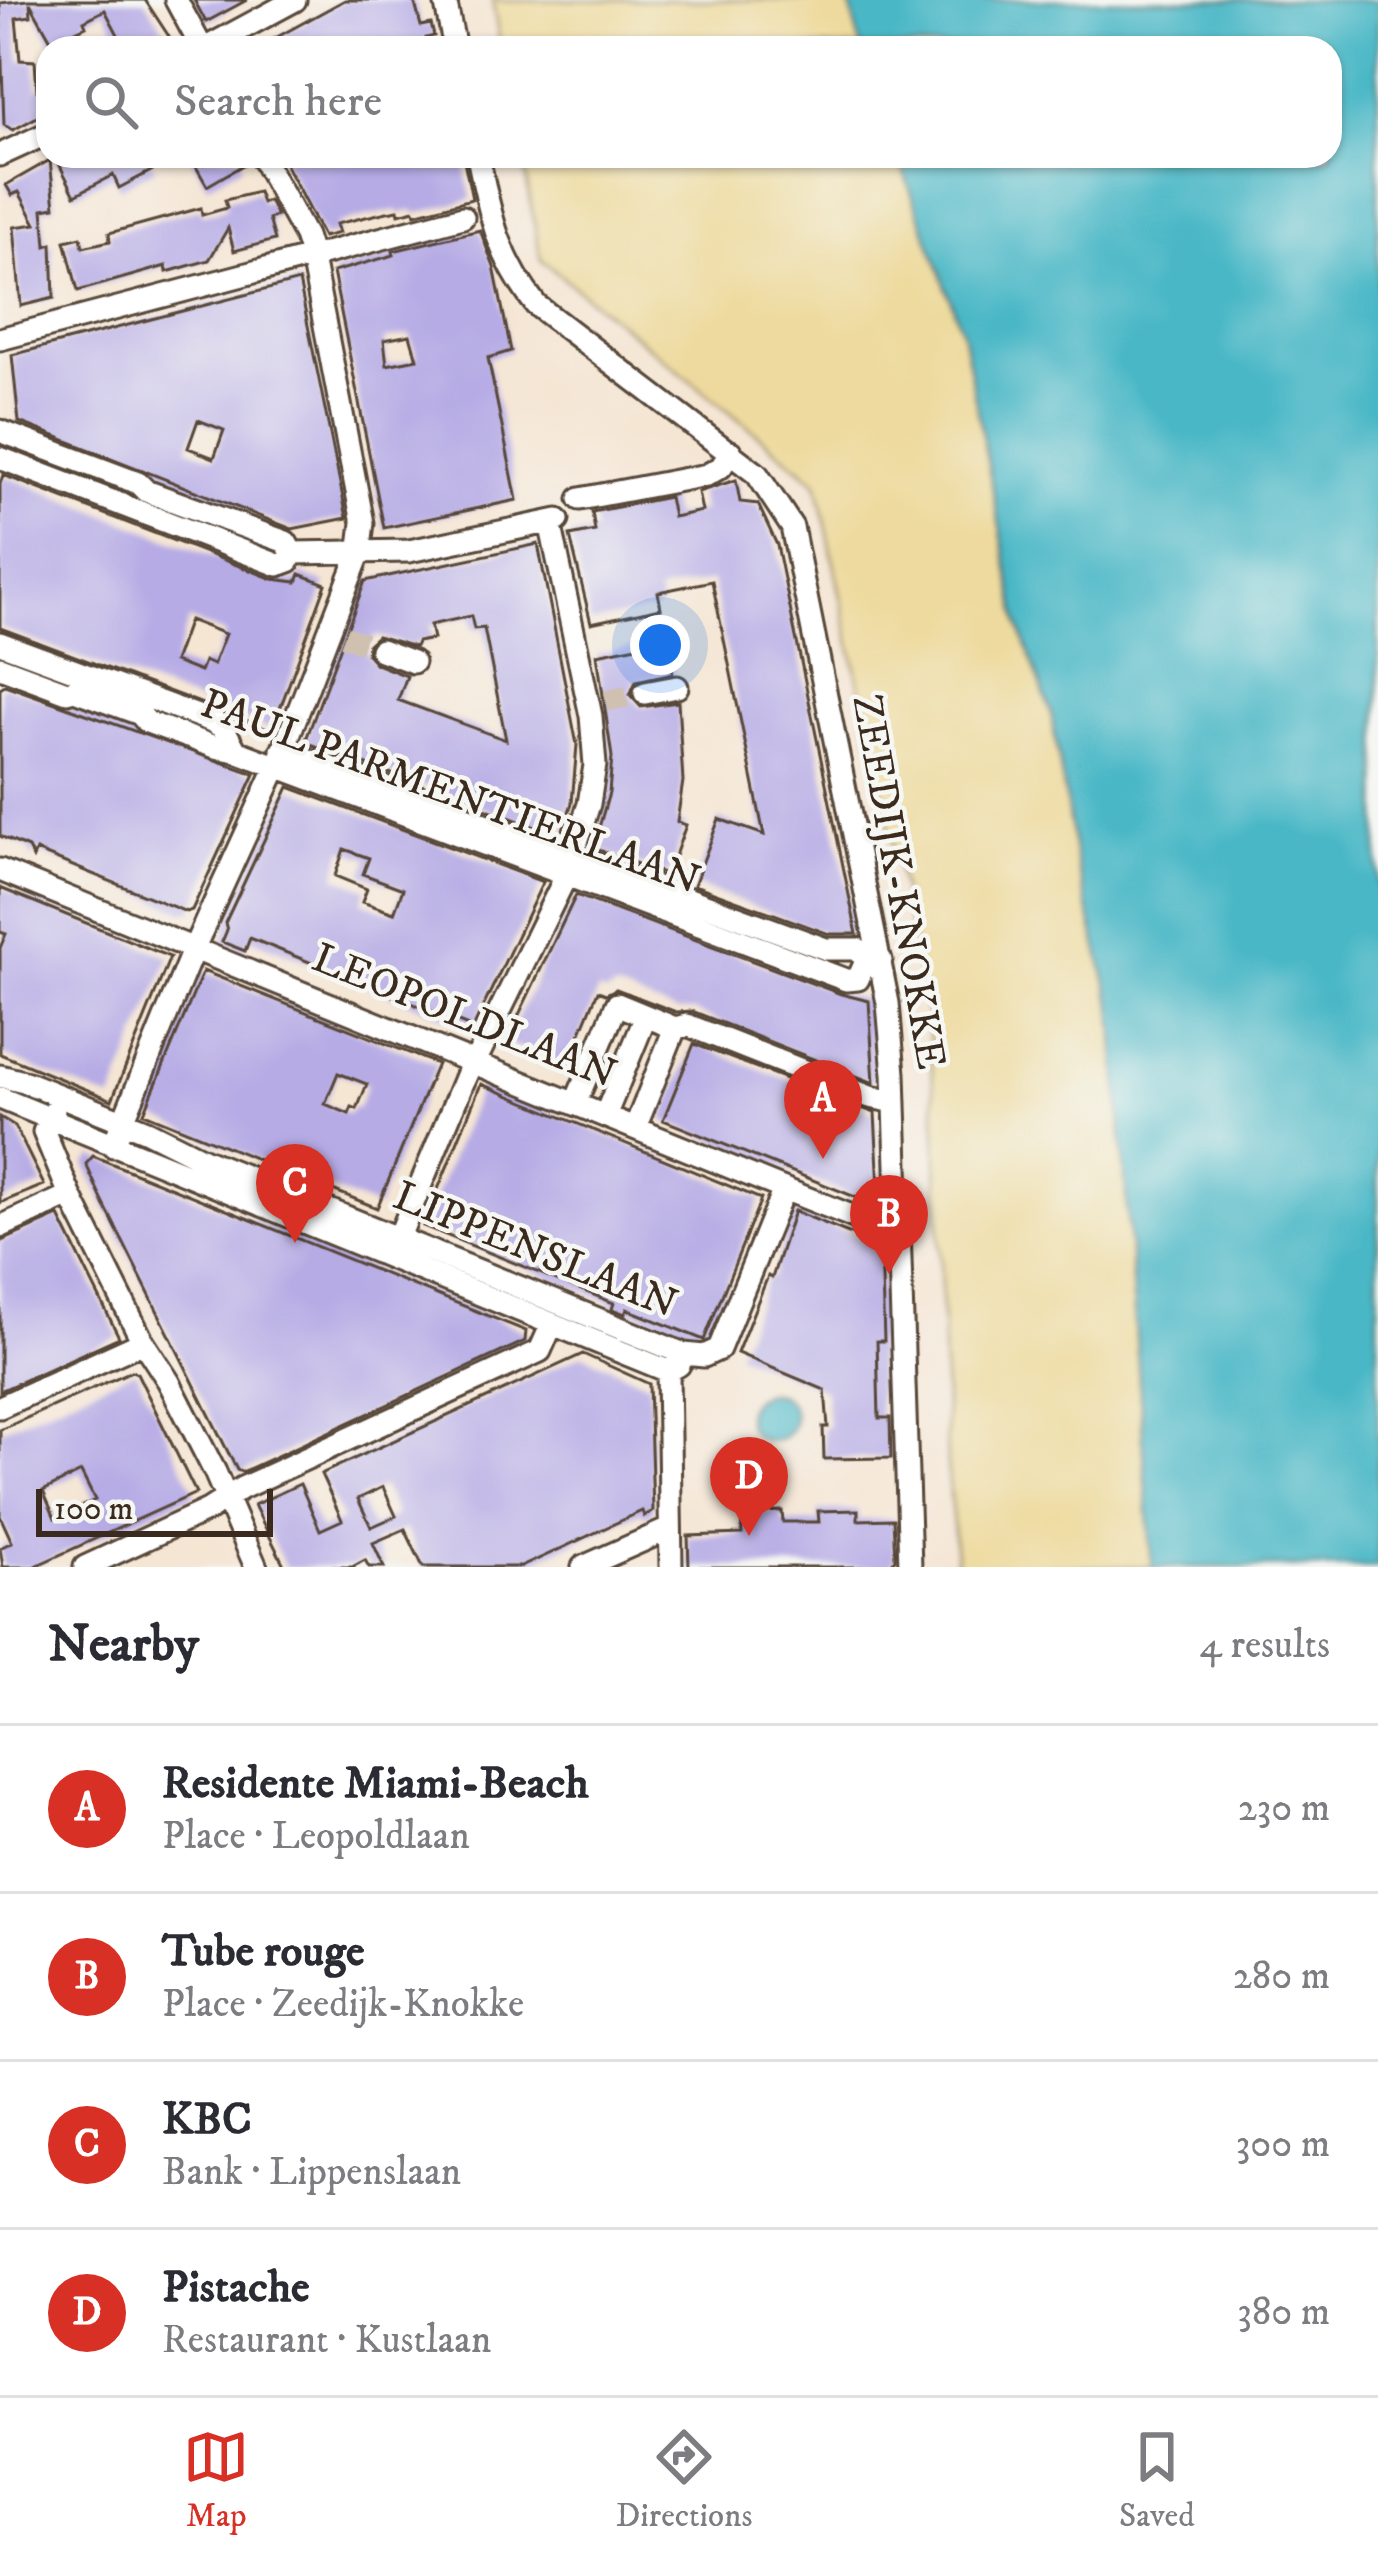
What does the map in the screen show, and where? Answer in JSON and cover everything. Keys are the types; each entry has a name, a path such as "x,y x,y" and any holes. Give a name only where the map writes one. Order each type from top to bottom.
{"street":[{"path":"176,0 197,36"},
{"path":"227,36 295,0"},
{"path":"445,0 452,36"},
{"path":"0,155 36,138"},
{"path":"113,1146 193,950 336,633 363,523 309,247 270,168"},
{"name":"ZEEDIJK-KNOKKE","path":"481,168 497,243 514,277 536,305 757,474 792,526 873,960 888,1003 910,1567"},
{"path":"0,338 309,247 463,217"},
{"path":"0,431 286,542 292,553 289,561 278,565 0,458"},
{"path":"580,499 707,475 722,467 731,452"},
{"path":"292,553 409,551 554,521 597,702 589,804 570,865 473,1062 394,1247"},
{"path":"0,643 214,722 224,729 236,751"},
{"path":"381,650 413,662"},
{"name":"PAUL PARMENTIERLAAN","path":"0,667 118,706 215,747 279,758 570,865 846,980 858,980 873,960"},
{"path":"646,693 677,687"},
{"name":"LEOPOLDLAAN","path":"0,870 784,1189 879,1227 900,1230"},
{"path":"575,1104 617,1004 895,1102"},
{"path":"605,1116 646,1016"},
{"path":"634,1128 675,1028"},
{"name":"LIPPENSLAAN","path":"0,1076 124,1121 552,1324 676,1362"},
{"name":"LIPPENSLAAN","path":"0,1098 113,1146 394,1247 676,1362"},
{"path":"63,1098 44,1132 70,1195 143,1342 176,1395 256,1567"},
{"path":"62,1173 65,1153 81,1133 86,1107"},
{"path":"671,1567 676,1362 718,1349 784,1189"},
{"path":"0,1227 70,1195"},
{"path":"85,1567 242,1488 539,1351 552,1324"},
{"path":"0,1407 143,1342"},
{"path":"584,1567 669,1529"}],"sand":[{"path":"492,0 849,0 858,36 499,36"},
{"path":"524,168 902,168 962,331 1019,625 1051,713 1076,861 1113,1008 1152,1567 957,1567 947,1462 935,1105 927,1009 817,482 541,260"}],"water":[{"path":"849,0 1378,0 1378,1567 1152,1567 1113,1008 1076,861 1051,713 1019,625 962,331 902,168 1342,168 1342,36 858,36"},
{"path":"770,1393 787,1400 794,1417 787,1434 770,1441 753,1434 746,1417 753,1400"}],"building":[{"path":"145,0 169,36 119,36 105,10 65,36 49,36 30,3 31,16 16,18 20,60 35,61 36,118 13,130 4,125 0,3"},
{"path":"194,0 247,0 206,22"},
{"path":"345,0 414,0 421,26 431,24 434,36 279,36"},
{"path":"36,168 51,168 55,207 43,209 46,246 52,244 54,298 21,306 14,227 36,224 19,192 12,195 6,185"},
{"path":"61,168 155,169 119,188 113,175 75,195"},
{"path":"197,168 238,168 207,186"},
{"path":"287,168 466,168 472,199 415,214 414,210 399,214 398,210 336,224 339,233 323,237"},
{"path":"258,192 262,203 269,201 277,216 269,219 275,240 234,251 228,228 209,260 167,272 166,266 78,291 65,241 81,237 83,247 110,241 109,233 201,208 202,215 227,208 225,200"},
{"path":"480,230 494,267 511,351 488,358 517,500 384,528 333,272 394,255 393,251","holes":["410,335 417,359 387,365 384,340"]},
{"path":"299,281 347,518 292,529 19,422 12,355","holes":["198,420 224,430 214,458 188,448"]},
{"path":"3,475 273,579 297,582 300,574 326,584 272,730 0,628","holes":["189,620 225,634 213,665 204,661 200,672 174,662"]},
{"path":"736,480 740,502 758,504 777,545 857,934 829,934 694,885 719,819 764,835 712,581 658,592 661,608 591,623 570,536 595,531 592,512 669,497 673,517 702,511 698,492"},
{"path":"538,544 577,745 572,803 562,832 557,835 305,742 365,581","holes":["471,616 474,629 484,628 506,740 398,700 407,676 376,664 367,654 368,644 377,636 415,647 417,642 433,639 430,625"]},
{"path":"667,640 673,673 636,681 630,695 641,707 678,702 683,781 677,822 686,825 668,875 593,848 609,793 612,757 597,654"},
{"path":"5,685 255,774 192,910 186,912 36,851 33,858 28,848 0,836 0,688"},
{"path":"289,787 543,882 473,1028 250,938 245,951 222,942 225,923","holes":["344,849 369,858 363,874 403,889 394,913 362,902 367,889 335,876"]},
{"path":"0,888 170,957 112,1100 0,1054 0,948 6,934 0,932"},
{"path":"576,895 869,1001 874,1083 692,1011 676,1012 616,989 606,994 598,991 567,1066 506,1042"},
{"path":"203,971 437,1064 377,1208 144,1113","holes":["338,1073 367,1084 357,1109 352,1107 349,1114 325,1104"]},
{"path":"694,1044 875,1113 880,1207 663,1120"},
{"path":"481,1084 761,1199 704,1340 627,1309 625,1314 612,1309 614,1303 423,1226"},
{"path":"0,1117 15,1126 44,1185 0,1203"},
{"path":"93,1156 526,1331 525,1341 242,1472 237,1470 103,1202 86,1164"},
{"path":"794,1211 881,1246 884,1341 877,1341 879,1418 890,1418 891,1458 824,1459 825,1390 737,1353 768,1276 772,1278"},
{"path":"59,1216 119,1337 0,1391 0,1242"},
{"path":"583,1354 649,1384 653,1511 644,1516 642,1511 521,1567 423,1567 405,1529 373,1543 384,1567 369,1567 365,1560 352,1567 285,1567 254,1505 300,1484 320,1530 342,1520 321,1474","holes":["383,1487 396,1516 371,1527 358,1499"]},
{"path":"132,1371 196,1493 33,1567 3,1567 0,1548 12,1542 0,1516 0,1430","holes":["81,1472 95,1500 55,1518 43,1491"]},
{"path":"858,1510 858,1520 893,1519 895,1558 890,1567 689,1567 688,1536 742,1534 741,1513 782,1511 783,1522 819,1522 818,1511"}],"tunnel":[{"path":"344,636 381,650"},
{"path":"606,701 645,693"}],"place":[{"name":"Residente Miami-Beach","path":"823,1159"},
{"name":"KBC","path":"295,1243"},
{"name":"Tube rouge","path":"889,1274"},
{"name":"Pistache","path":"749,1536"}]}
